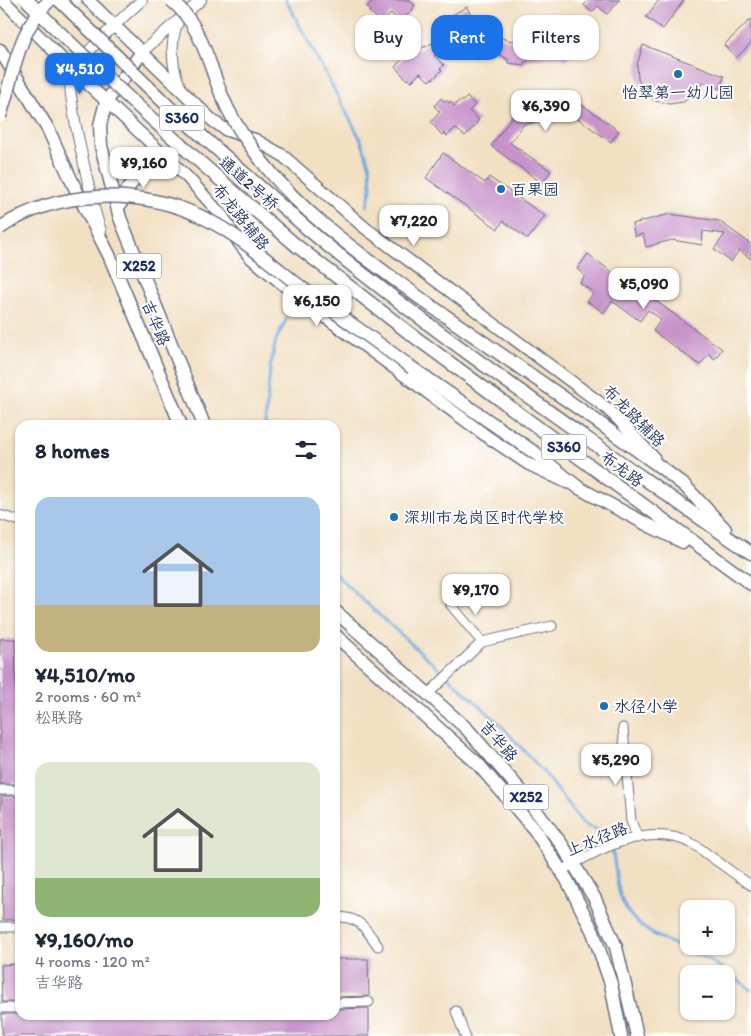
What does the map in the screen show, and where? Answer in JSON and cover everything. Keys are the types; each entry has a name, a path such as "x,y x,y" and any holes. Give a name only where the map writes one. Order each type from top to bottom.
{"main road":[{"name":"布龙路辅路","path":"3,0 106,102 177,168 223,217 250,257 297,296 505,449 528,464 579,488"},
{"name":"通道2号桥","path":"27,0 148,116 297,246 377,309"},
{"path":"0,116 21,43 33,20 50,0"},
{"name":"通道2号桥","path":"59,0 170,108 310,231 388,294"},
{"name":"布龙路辅路","path":"88,0 219,126 233,133 256,140 282,155 364,227 604,406 663,469"},
{"path":"171,0 183,11 195,28 230,112 249,144 284,188 325,224 424,301 663,469 700,501 746,549"},
{"name":"吉华路","path":"0,50 48,129 109,255 179,420"},
{"name":"吉华路","path":"142,52 106,102 100,125 101,146 120,218 202,420"},
{"path":"120,218 122,198 133,181 155,168 166,166 177,168"},
{"path":"0,228 37,210 82,198 118,196 151,201 200,217 246,244 412,368 528,447 579,488 648,525 710,554"},
{"name":"布龙路","path":"388,294 543,407 746,549"},
{"name":"布龙路","path":"377,309 751,584"},
{"name":"吉华路","path":"340,616 467,729 521,791 562,845 595,899 616,947 637,1036"},
{"name":"吉华路","path":"340,640 478,764 534,830 561,871 593,932 610,984 621,1036"}],"street":[{"path":"109,255 94,205 69,78 72,69 115,24 142,0"},
{"path":"142,52 201,0"},
{"path":"178,20 174,31 173,56 178,82 183,91"},
{"path":"0,515 15,520"},
{"path":"451,605 482,642"},
{"path":"428,695 482,642 552,626"},
{"path":"623,728 634,838"},
{"path":"0,790 15,790"},
{"name":"上水径路","path":"561,871 589,854 634,838 658,834 692,843 751,885"},
{"path":"340,917 351,918 360,922 378,946"},
{"path":"0,927 15,927"},
{"path":"340,1002 369,1002"},
{"path":"0,1008 15,1008"},
{"path":"456,1011 465,1036"}],"building":[{"path":"374,0 409,0 415,5 408,15 393,15 391,13 389,15 373,15 367,7"},
{"path":"589,0 620,0 607,14 598,6 592,12 584,5"},
{"path":"659,0 684,0 663,29 646,17"},
{"path":"467,7 471,15 452,15"},
{"path":"751,19 751,43 736,58 724,45"},
{"path":"503,38 513,41 513,60 528,60 524,62 524,65 508,63 508,59 505,59 503,56"},
{"path":"431,43 431,60 438,60 444,65 440,69 442,70 429,81 420,73 411,82 407,80 395,67 401,60 421,60 421,49"},
{"name":"怡翠第一幼儿园","path":"643,45 724,76 720,89 703,82 695,94 683,102 669,104 655,101 644,92 638,79 637,65"},
{"path":"467,97 475,105 469,111 479,120 477,124 465,136 455,128 447,136 444,133 442,135 431,122 440,112 434,106 441,98 445,102 446,100 449,103 450,101 454,106"},
{"path":"577,101 619,131 611,142 574,116 524,124 510,143 551,171 542,183 491,146 516,111"},
{"path":"443,153 485,183 489,177 545,216 528,239 503,221 498,229 426,178"},
{"path":"670,214 719,221 751,244 751,259 739,250 731,262 714,249 725,234 703,231 702,245 672,240 646,247 643,234 635,236 632,224"},
{"path":"588,254 629,285 631,283 722,349 715,359 709,354 700,365 676,348 653,331 661,319 648,310 640,321 612,301 604,313 587,301 594,293 580,283 585,276 577,269"},
{"path":"0,639 15,639 15,784 0,784"},
{"path":"1,796 15,796 15,919 3,920"},
{"path":"340,959 368,959 369,996 340,997"},
{"path":"15,964 15,1002 2,1002 1,965"},
{"path":"369,1008 369,1036 3,1036 2,1030 2,1014 15,1014 15,1020 340,1020 340,1009"}],"waterway":[{"path":"286,0 361,140 370,167 371,188 367,206"},
{"path":"265,420 270,369 276,340 287,318"},
{"path":"340,578 498,722 547,776 583,824 607,836 613,855 619,891 631,916 648,931 707,959 730,973 751,990"}],"place":[{"name":"怡翠第一幼儿园","path":"678,74"},
{"name":"百果园","path":"501,189"},
{"name":"深圳市龙岗区时代学校","path":"394,517"},
{"name":"水径小学","path":"604,706"}]}
